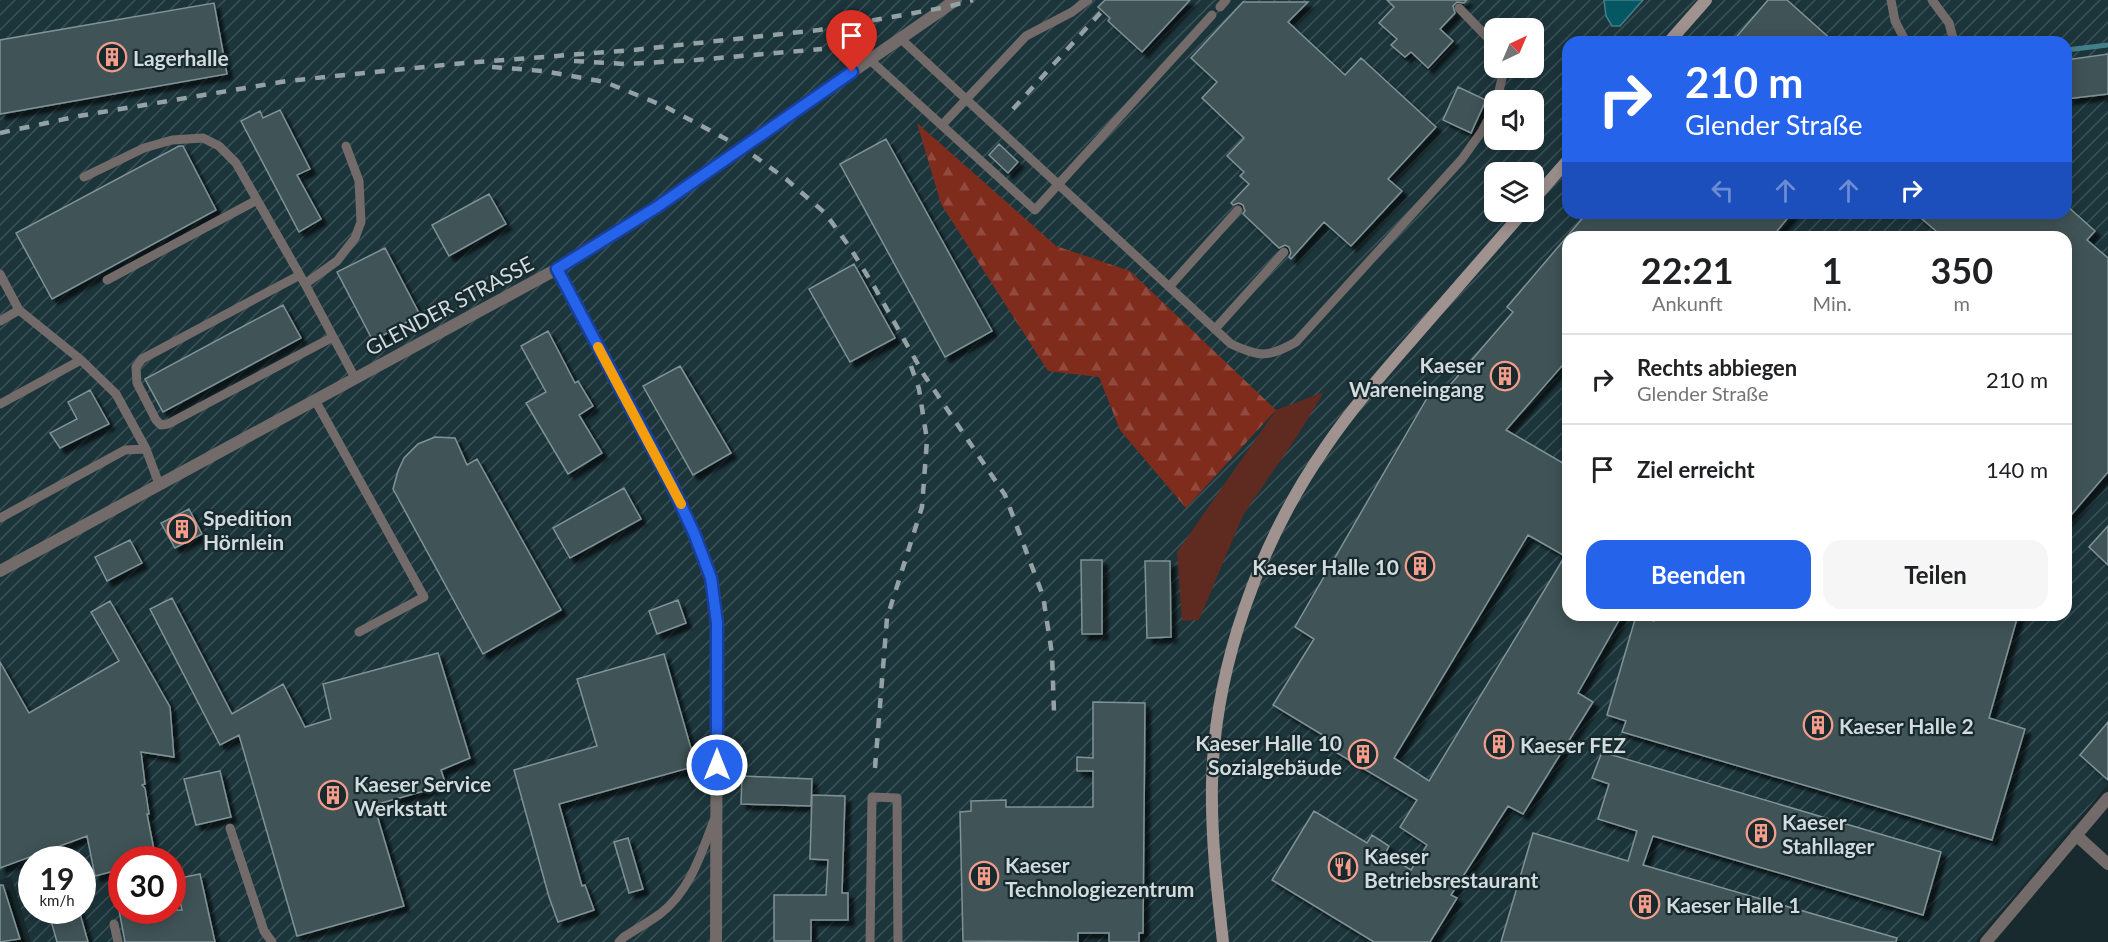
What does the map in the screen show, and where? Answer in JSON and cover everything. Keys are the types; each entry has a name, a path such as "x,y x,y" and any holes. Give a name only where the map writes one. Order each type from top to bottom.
{"main road":[{"path":"1674,36 1706,0"},
{"path":"1544,187 1562,167"},
{"path":"1223,940 1214,865 1212,783 1215,743 1224,684 1257,573 1292,502 1325,447 1363,396 1514,222"}],"street":[{"name":"GLENDER STRASSE","path":"0,571 557,269 657,207 956,0"},
{"path":"557,269 672,486 694,533 711,578 717,623 716,942"},
{"path":"1986,942 2108,798"},
{"path":"2076,835 2108,864"}],"lane":[{"path":"942,125 1026,36 1072,12 1088,0"},
{"path":"1891,0 1895,21 1903,36"},
{"path":"1932,0 1949,23 1952,36"},
{"path":"1459,8 1484,34"},
{"path":"870,60 1035,210 1212,15"},
{"path":"901,39 1231,344 1253,354 1276,353 1296,342 1462,159 1484,127"},
{"path":"84,177 144,148 172,140 203,138 219,146 236,163 300,274 355,378"},
{"path":"305,284 337,261 355,238 361,222 359,181 346,146"},
{"path":"107,280 257,200"},
{"path":"1169,287 1238,210"},
{"path":"1215,329 1284,252"},
{"path":"0,274 19,310 81,360 116,394 146,449 159,484"},
{"path":"300,274 142,359 136,368 135,375 151,411 161,424 168,424 333,337"},
{"path":"0,321 19,310"},
{"path":"0,404 81,360"},
{"path":"315,399 424,597 359,632"},
{"path":"0,518 125,450 146,449"},
{"path":"870,942 872,797 897,798 898,942"},
{"path":"619,942 662,913 685,887 694,872 717,813"},
{"path":"230,828 264,931 272,942"},
{"path":"114,924 118,942"}],"shaded area":[{"path":"0,0 2108,0 2108,784 1975,942 31,942 26,924 96,924 96,846 18,846 18,899 11,876 0,880"},
{"path":"1324,392 1298,435 1243,515 1199,620 1182,621 1177,552 1276,410"}],"green space":[{"path":"917,123 1056,246 1130,271 1276,410 1186,508 1120,430 1099,377 1048,371 941,204"}],"water":[{"path":"1604,0 1643,0 1620,26 1612,26 1606,16"}],"building":[{"path":"1105,0 1190,0 1142,52 1108,21 1110,18 1098,7"},
{"path":"1387,0 1467,0 1464,3 1457,2 1453,6 1455,13 1440,29 1453,41 1428,68 1411,52 1405,57 1391,45 1397,39 1379,23 1394,7"},
{"path":"1768,0 1787,0 1827,36 1737,36"},
{"path":"1243,2 1308,2 1288,22 1345,75 1361,58 1436,127 1388,179 1402,191 1351,246 1324,222 1291,259 1289,247 1285,245 1279,248 1243,214 1245,211 1243,205 1231,203 1249,184 1240,176 1244,172 1227,156 1244,138 1202,98 1217,82 1191,58"},
{"name":"Lagerhalle","path":"214,3 227,74 0,114 0,40"},
{"path":"2108,54 2108,94 2072,98 2072,59"},
{"path":"1458,87 1484,99 1484,104 1471,133 1443,120"},
{"path":"280,110 310,169 297,175 321,219 299,232 241,121 260,111 263,118"},
{"path":"886,139 992,331 945,357 840,164"},
{"path":"999,144 1018,162 1008,173 989,155"},
{"path":"179,146 183,146 216,210 52,299 16,233"},
{"path":"489,194 506,224 449,256 432,225"},
{"path":"2072,210 2095,231 2087,240 2108,258 2108,472 2072,514 2072,231 1936,231 1922,219 2072,219"},
{"path":"1582,219 1787,219 1777,231 1572,231"},
{"path":"1562,242 1562,366 1506,430 1562,463 1562,554 1528,535 1394,758 1429,781 1562,561 1562,621 1619,621 1578,693 1593,702 1523,814 1508,806 1451,895 1457,898 1430,942 1374,942 1272,880 1314,811 1367,843 1372,835 1389,846 1385,854 1411,870 1427,845 1400,827 1417,800 1332,750 1336,743 1273,705 1314,639 1295,627 1434,386 1444,392 1513,312 1507,307"},
{"path":"385,248 420,315 373,341 337,272"},
{"path":"854,264 895,338 850,362 809,289"},
{"path":"283,305 301,338 163,412 145,379"},
{"path":"548,331 575,383 578,381 593,406 579,415 602,453 568,474 526,403 546,392 521,346"},
{"path":"680,366 731,453 693,475 643,386"},
{"path":"90,390 109,424 60,448 50,433 77,419 68,402"},
{"path":"435,437 455,438 467,465 477,459 561,610 483,654 393,489 404,458 418,444"},
{"path":"624,488 641,519 570,558 553,528"},
{"name":"Spedition Hörnlein","path":"189,509 202,534 175,548 161,523"},
{"path":"2108,526 2108,565 2089,547"},
{"path":"130,540 142,563 107,581 95,557"},
{"path":"1081,560 1102,560 1102,634 1082,634"},
{"path":"1145,561 1170,561 1171,637 1147,638"},
{"name":"Kaeser Service Werkstatt","path":"172,598 232,714 283,684 305,727 331,719 323,684 438,653 470,758 441,770 446,785 374,805 404,906 297,936 239,735 220,745 150,609"},
{"path":"678,600 686,623 657,634 649,611"},
{"path":"110,601 170,707 174,757 141,752 145,784 142,785 145,788 153,846 108,846 108,873 96,876 96,846 89,846 87,836 60,846 18,846 18,861 0,868 0,662 29,713 119,661 91,612"},
{"name":"Kaeser Halle 2","path":"1635,621 2016,621 1989,718 2025,729 1992,840 1622,732 1626,721 1607,715"},
{"path":"664,654 696,766 559,804 582,886 585,885 594,910 558,922 514,770 597,746 577,679"},
{"path":"1093,702 1145,703 1143,933 1139,933 1139,942 1109,942 1109,933 1078,933 1078,942 963,941 960,812 971,811 971,801 1006,800 1006,807 1093,807 1093,771 1077,771 1077,757 1093,758"},
{"path":"2108,722 2108,780 2080,755"},
{"path":"1602,752 1941,852 1923,915 1653,836 1643,865 1897,938 1896,942 1501,942 1533,833 1628,861 1637,831 1598,819 1609,784 1592,778"},
{"path":"220,771 231,817 196,825 184,779"},
{"path":"742,776 812,779 811,806 741,804"},
{"path":"812,795 845,796 842,893 848,893 848,920 811,920 811,941 774,941 774,895 826,895 828,860 810,859"},
{"path":"628,838 643,889 629,893 614,842"},
{"path":"200,874 215,942 125,942 122,924 186,924 186,877"},
{"path":"0,885 3,885 20,939 0,942"},
{"path":"52,924 83,924 88,942 57,942"}],"waterway":[{"path":"2072,49 2108,45"}],"railway":[{"path":"0,133 79,116 287,81 453,64 633,50 819,30 947,7 973,0"},
{"path":"1013,109 1102,11"},
{"path":"574,61 626,64 822,49"},
{"path":"492,67 543,71 605,82 664,106 743,148 786,179 825,213 875,288 924,375 1005,495 1043,596 1052,654 1054,712"},
{"path":"875,768 887,618 922,507 927,440 919,389 911,366"}],"slow traffic":[{"path":"598,347 681,504"}],"place":[{"name":"Lagerhalle","path":"112,57"},
{"name":"Kaeser Wareneingang","path":"1505,376"},
{"name":"Spedition Hörnlein","path":"182,529"},
{"name":"Kaeser Halle 10","path":"1420,566"},
{"name":"Kaeser Halle 2","path":"1818,725"},
{"name":"Kaeser FEZ","path":"1499,744"},
{"name":"Kaeser Halle 10 Sozialgebäude","path":"1363,754"},
{"name":"Kaeser Service Werkstatt","path":"333,795"},
{"name":"Kaeser Stahllager","path":"1761,833"},
{"name":"Kaeser Betriebsrestaurant","path":"1343,867"},
{"name":"Kaeser Technologiezentrum","path":"984,876"},
{"name":"Kaeser Halle 1","path":"1645,904"}],"route":[{"path":"717,765 717,623 711,578 694,533 672,486 557,269 657,207 852,72"}]}
